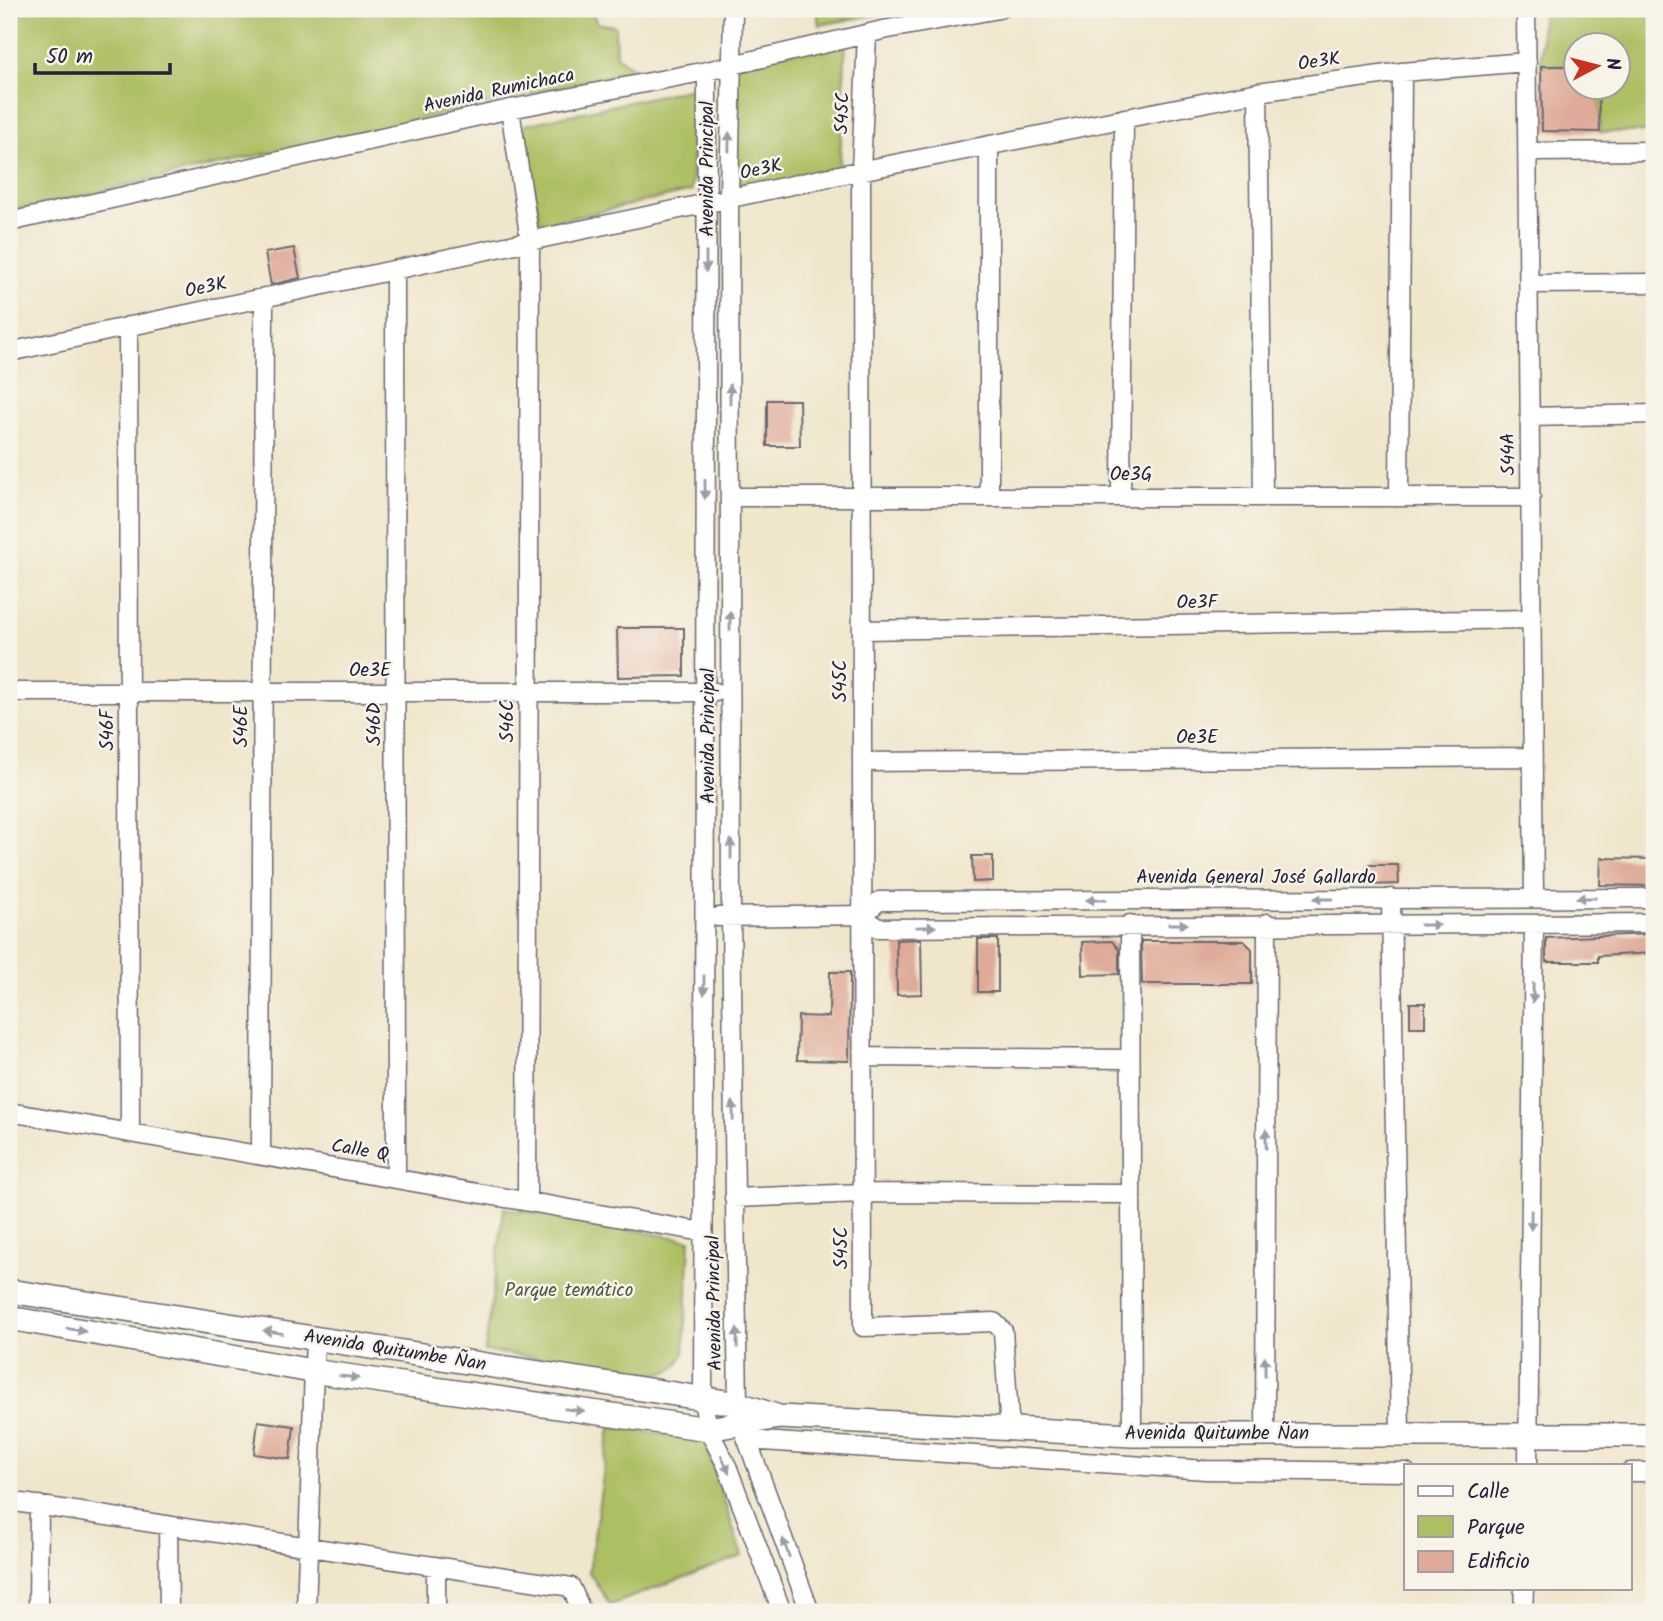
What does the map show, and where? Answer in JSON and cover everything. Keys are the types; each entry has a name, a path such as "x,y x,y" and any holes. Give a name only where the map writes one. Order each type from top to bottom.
{"street":[{"name":"Avenida Principal","path":"733,9 729,198 730,917 734,1198 742,1419 810,1612"},
{"name":"Avenida Rumichaca","path":"9,222 510,109 707,71 867,34 999,9"},
{"name":"S44A","path":"1526,9 1534,898"},
{"name":"S45C","path":"867,34 861,170 863,1327 994,1322 999,1324 1003,1331 1010,1431"},
{"name":"Oe3K","path":"9,352 861,170 1258,92 1402,72 1527,62"},
{"name":"Avenida Principal","path":"707,71 703,1400 708,1429 727,1465 782,1612"},
{"path":"1399,496 1402,72"},
{"path":"1258,92 1262,496"},
{"name":"S46C","path":"510,109 530,241 527,1201"},
{"path":"1121,496 1124,118"},
{"path":"989,145 989,495"},
{"path":"1528,152 1654,151"},
{"name":"S46D","path":"395,270 396,1179"},
{"path":"1529,284 1654,283"},
{"name":"S46E","path":"261,1155 264,297"},
{"name":"S46F","path":"128,326 130,1133"},
{"path":"1530,417 1654,414"},
{"name":"Oe3G","path":"730,497 1531,497"},
{"name":"Oe3F","path":"862,630 1532,619"},
{"name":"Oe3E","path":"9,692 730,693"},
{"name":"Oe3E","path":"862,762 1533,757"},
{"path":"1391,898 1400,1434"},
{"name":"Avenida General José Gallardo","path":"704,917 863,915 879,901 1654,898"},
{"name":"Avenida General José Gallardo","path":"863,915 877,928 1267,923 1654,923"},
{"path":"1265,1434 1267,923"},
{"path":"1130,924 1132,1434"},
{"path":"1528,1464 1534,925"},
{"path":"863,1057 1130,1059"},
{"name":"Calle Q","path":"9,1112 703,1232"},
{"path":"734,1198 863,1193 1131,1194"},
{"name":"Avenida Quitumbe Ñan","path":"9,1291 703,1400 742,1419"},
{"name":"Avenida Quitumbe Ñan","path":"9,1318 312,1371 708,1429 742,1419 779,1417 1010,1431 1132,1434 1654,1435"},
{"path":"306,1612 306,1546 315,1338"},
{"path":"742,1419 1206,1470 1404,1472"},
{"path":"1632,1472 1654,1472"},
{"path":"9,1501 571,1587"},
{"path":"38,1612 39,1505"},
{"path":"168,1525 169,1612"},
{"path":"436,1566 436,1612"},
{"path":"571,1587 571,1612"},
{"path":"571,1587 582,1612"},
{"path":"1523,1612 1524,1590"}],"green space":[{"path":"9,9 591,9 597,23 615,26 616,56 636,70 9,212"},
{"path":"817,9 907,9 819,25"},
{"path":"1542,9 1654,9 1654,132 1600,132 1599,102 1632,102 1632,32 1562,32 1562,66 1541,66"},
{"path":"846,39 839,175 729,198 730,65"},
{"path":"692,88 692,191 540,225 524,125"},
{"name":"Parque temático","path":"504,1208 690,1240 684,1353 676,1366 670,1371 654,1374 485,1351"},
{"path":"610,1427 704,1439 742,1556 610,1605 589,1572"}],"building":[{"path":"1541,66 1562,66 1562,102 1599,102 1600,132 1542,131"},
{"path":"294,248 300,278 271,285 265,253"},
{"path":"767,400 799,400 800,446 767,446"},
{"path":"617,628 684,628 684,676 618,677"},
{"path":"972,856 993,856 993,881 973,882"},
{"path":"1601,858 1654,859 1654,886 1600,885"},
{"path":"1367,865 1398,865 1399,884 1367,885"},
{"path":"1654,934 1654,953 1598,956 1598,962 1546,962 1546,938"},
{"path":"921,939 922,994 897,995 896,940"},
{"path":"978,939 998,939 998,992 978,992"},
{"path":"1112,941 1119,950 1119,974 1083,975 1082,942"},
{"path":"1141,941 1244,941 1252,949 1252,984 1142,984"},
{"path":"830,972 850,972 849,1061 797,1060 798,1016 829,1017"},
{"path":"1410,1003 1425,1003 1425,1027 1410,1027"},
{"path":"258,1421 294,1426 290,1459 254,1454"}]}
